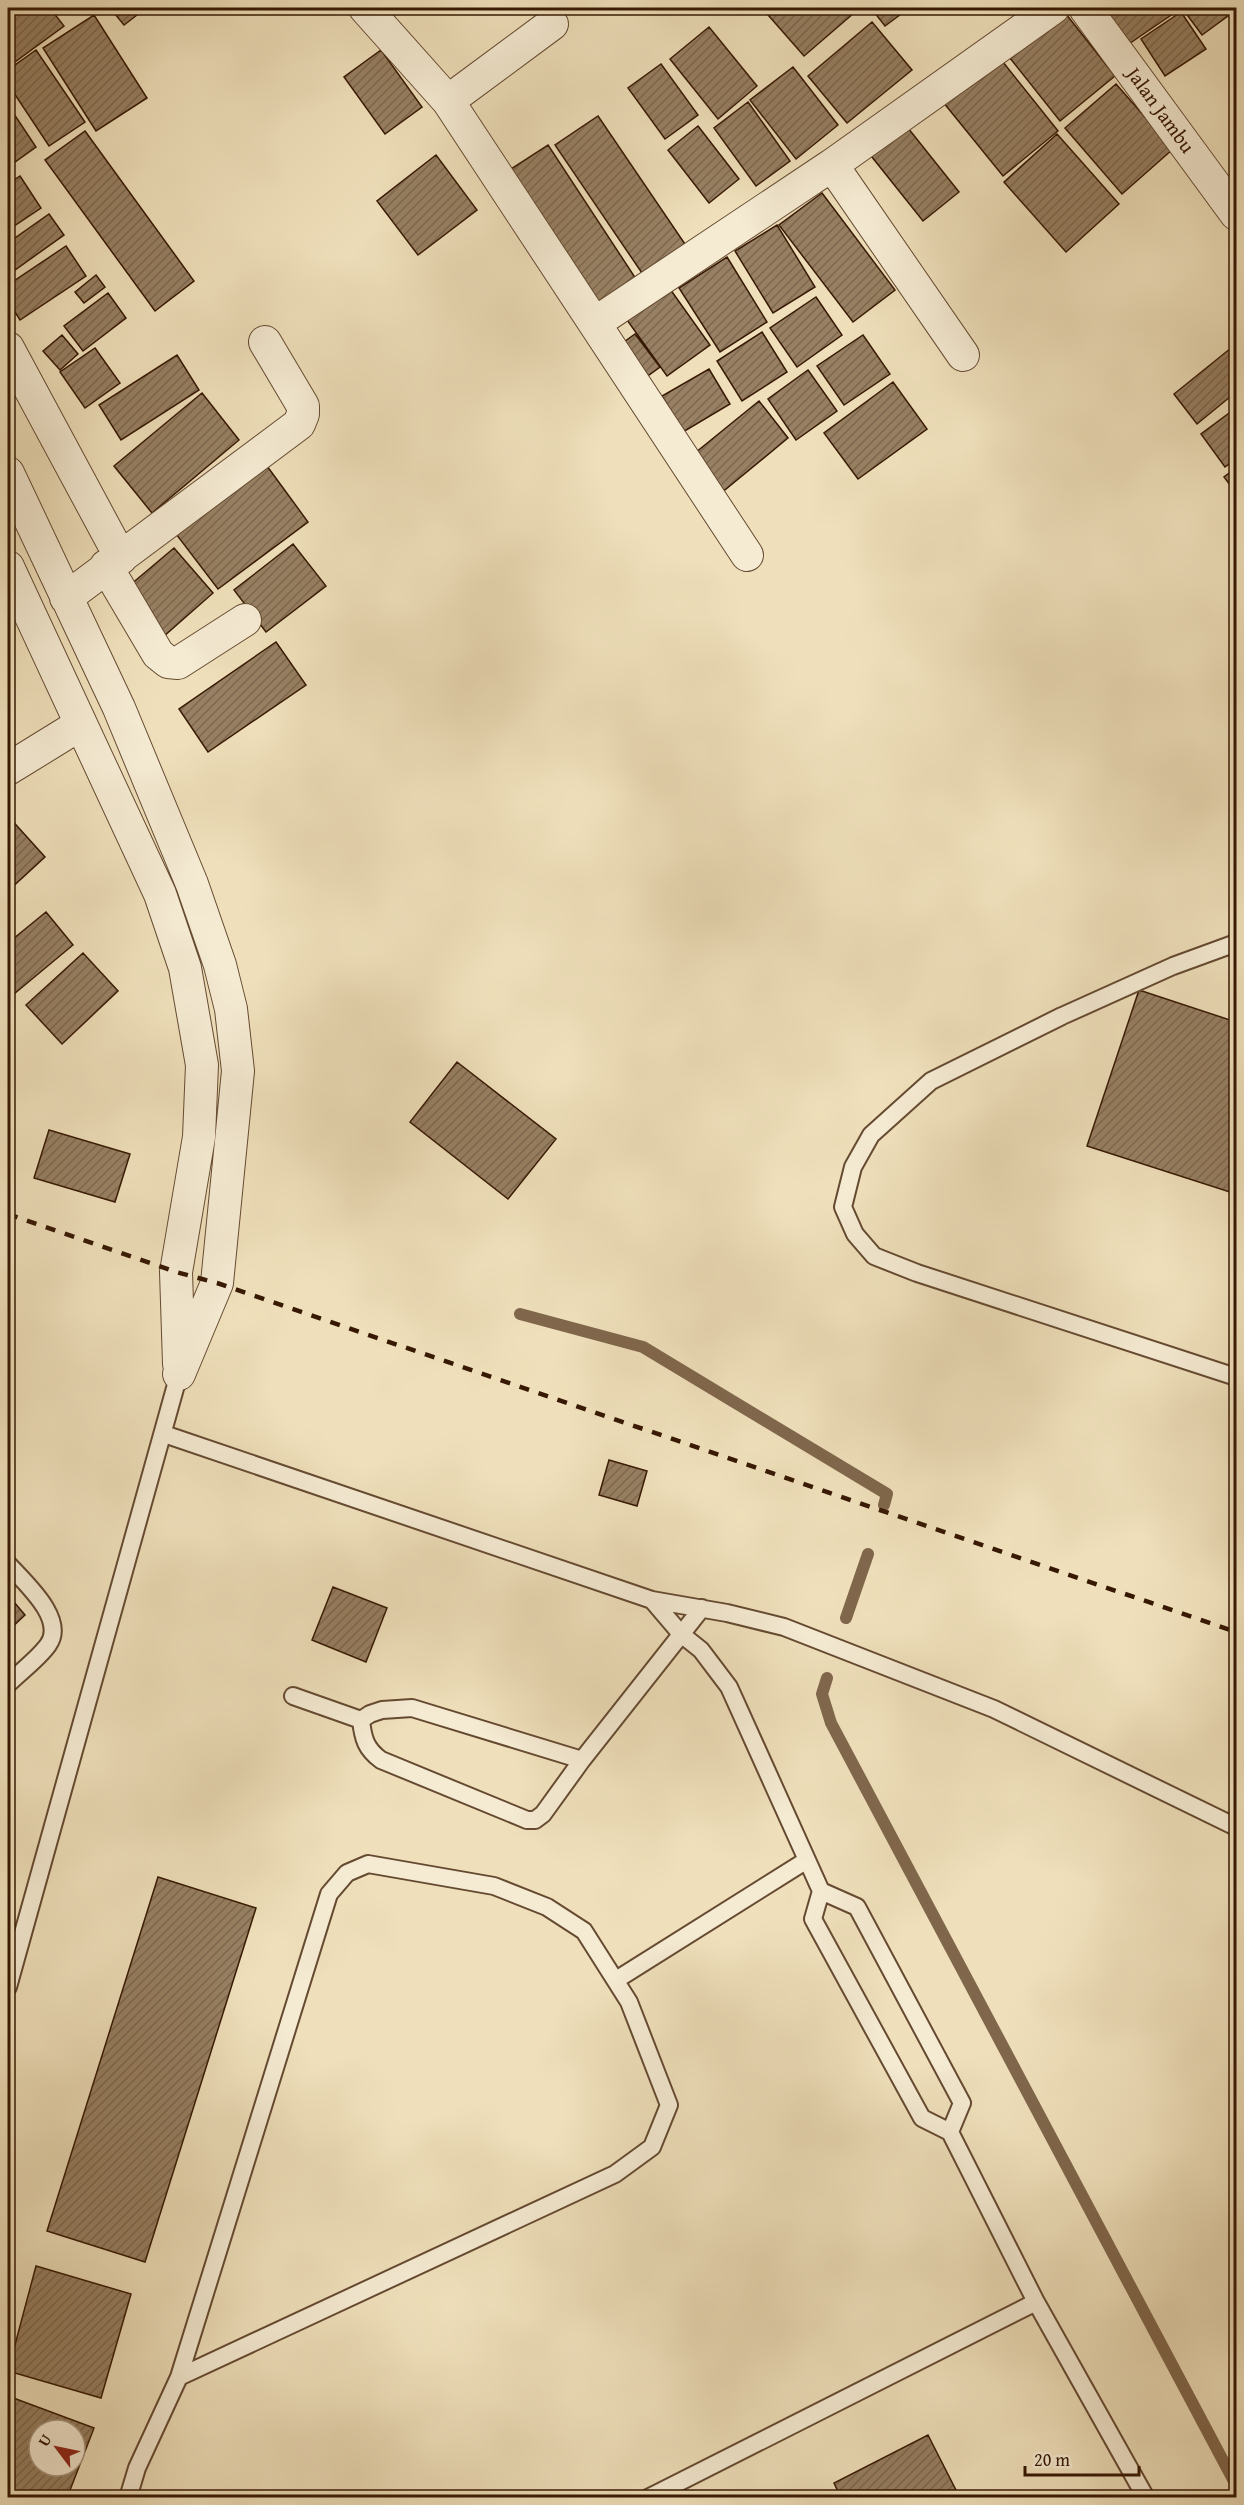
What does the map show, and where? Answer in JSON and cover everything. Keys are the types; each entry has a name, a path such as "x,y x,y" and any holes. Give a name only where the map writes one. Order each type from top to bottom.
{"street":[{"path":"365,8 448,101 747,555"},
{"path":"595,323 832,165 1053,8"},
{"name":"Jalan Jambu","path":"1085,8 1236,214"},
{"path":"448,101 552,24"},
{"path":"832,165 963,355"},
{"path":"66,598 299,424 303,406 265,342"},
{"path":"8,348 158,654 168,662 178,663 244,620"},
{"path":"8,473 119,708 192,884 220,965 231,1009 238,1071 218,1283 179,1374"},
{"path":"8,567 160,894 185,968 202,1065 198,1137 176,1272 179,1374"},
{"path":"8,769 81,723"}],"lane":[{"path":"1236,943 1173,966 1062,1016 931,1081 871,1135 853,1167 843,1207 855,1234 874,1256 938,1280 1236,1377"},
{"path":"8,1987 179,1374"},
{"path":"164,1434 652,1600 702,1608 784,1627 994,1709 1236,1827"},
{"path":"8,1564 47,1609 54,1626 48,1645 8,1684"},
{"path":"652,1600 681,1634 701,1650 729,1687 821,1891 813,1919 922,2118 950,2132 1036,2302 1146,2498"},
{"path":"361,1720 364,1741 370,1753 381,1760 527,1820 535,1820 543,1814 582,1760 702,1608"},
{"path":"293,1696 361,1720"},
{"path":"361,1720 382,1710 412,1708 582,1760"},
{"path":"616,1980 807,1860"},
{"path":"128,2498 137,2468 179,2377 329,1894 347,1873 368,1864 494,1886 547,1907 584,1931 630,2002 669,2105 652,2147 615,2174 179,2377"},
{"path":"821,1891 857,1907 957,2092 962,2103 950,2132"},
{"path":"648,2498 1036,2302"}],"building":[{"path":"17,8 50,8 64,26 8,67 8,15"},
{"path":"110,8 146,8 124,25"},
{"path":"762,8 849,8 854,13 804,56"},
{"path":"871,8 909,8 885,26"},
{"path":"1094,8 1170,8 1174,13 1120,50"},
{"path":"1182,8 1236,8 1236,10 1202,35"},
{"path":"1062,9 1115,76 1060,121 1006,53"},
{"path":"1181,12 1206,49 1165,76 1141,39"},
{"path":"94,15 147,98 96,131 43,48"},
{"path":"872,22 912,70 847,123 808,76"},
{"path":"709,27 757,86 718,119 670,59"},
{"path":"36,50 85,122 49,146 8,84 8,70"},
{"path":"381,50 422,107 385,134 344,77"},
{"path":"995,52 1058,131 1003,176 939,97"},
{"path":"661,64 698,115 665,139 628,88"},
{"path":"793,67 838,125 796,159 750,100"},
{"path":"1116,84 1173,149 1122,194 1065,128"},
{"path":"748,102 790,161 756,186 714,128"},
{"path":"8,105 36,147 8,167"},
{"path":"598,116 687,247 644,276 555,145"},
{"path":"904,123 959,192 923,221 868,152"},
{"path":"698,126 739,179 709,203 668,150"},
{"path":"85,131 194,281 155,311 45,160"},
{"path":"1057,134 1119,204 1066,252 1004,182"},
{"path":"548,145 638,282 601,306 511,169"},
{"path":"436,155 477,210 418,255 377,201"},
{"path":"20,176 41,208 8,230 8,184"},
{"path":"822,193 895,290 853,322 779,225"},
{"path":"49,214 64,235 8,275 8,243"},
{"path":"777,225 815,287 773,313 735,251"},
{"path":"66,246 86,276 20,320 8,301 8,285"},
{"path":"727,257 767,322 720,352 679,288"},
{"path":"96,275 105,287 84,303 75,292"},
{"path":"670,289 710,345 667,376 627,320"},
{"path":"108,293 126,318 83,351 64,326"},
{"path":"816,297 842,335 797,367 770,328"},
{"path":"762,332 787,372 742,401 717,361"},
{"path":"635,334 660,367 638,383 613,350"},
{"path":"62,335 78,354 60,370 43,351"},
{"path":"863,335 890,374 844,405 817,366"},
{"path":"1236,344 1236,392 1197,424 1174,394"},
{"path":"95,348 120,383 85,408 60,372"},
{"path":"177,355 199,390 121,440 99,405"},
{"path":"709,369 730,404 683,432 662,396"},
{"path":"808,370 837,411 796,440 768,399"},
{"path":"893,382 927,429 858,479 824,433"},
{"path":"202,393 239,440 152,513 114,466"},
{"path":"759,401 788,438 720,494 690,457"},
{"path":"1236,408 1236,459 1225,467 1201,434"},
{"path":"267,466 308,522 218,589 176,534"},
{"path":"1236,468 1236,493 1224,477"},
{"path":"293,544 326,586 266,632 234,590"},
{"path":"174,548 213,593 163,637 123,591"},
{"path":"276,642 306,685 208,752 179,709"},
{"path":"8,816 45,857 8,891"},
{"path":"46,912 73,945 8,999 8,943"},
{"path":"83,953 118,991 62,1044 26,1005"},
{"path":"1139,990 1236,1022 1236,1194 1087,1146"},
{"path":"457,1062 556,1139 508,1199 410,1122"},
{"path":"49,1130 130,1154 115,1202 34,1178"},
{"path":"609,1460 647,1471 637,1506 599,1495"},
{"path":"333,1587 387,1608 366,1662 312,1640"},
{"path":"8,1595 25,1615 8,1631"},
{"path":"158,1877 256,1908 145,2262 47,2231"},
{"path":"36,2266 131,2294 101,2398 8,2371"},
{"path":"8,2396 67,2418 27,2418 27,2478 75,2478 67,2498 8,2498"},
{"path":"87,2425 94,2428 87,2446"},
{"path":"928,2435 960,2498 841,2498 834,2483"}],"waterway":[{"path":"520,1314 643,1347 887,1494 884,1505"},
{"path":"846,1618 868,1554"},
{"path":"827,1678 822,1694 831,1723 1236,2485"}],"railway":[{"path":"8,1214 176,1272 217,1283 1236,1632"}]}
